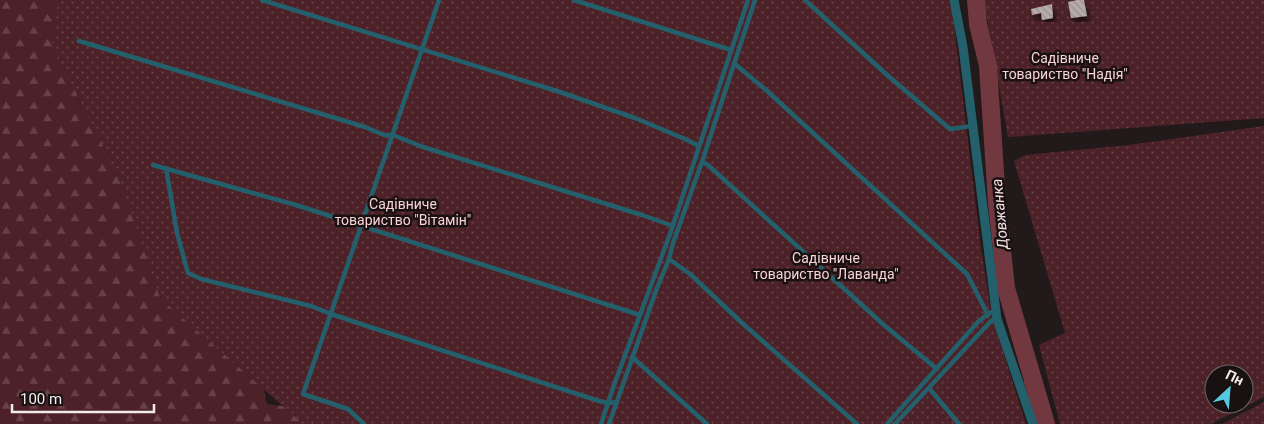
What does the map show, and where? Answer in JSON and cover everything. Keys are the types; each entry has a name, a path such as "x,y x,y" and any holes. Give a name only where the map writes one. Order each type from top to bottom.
{"street":[{"path":"954,0 964,47 994,315 1033,424"}],"lane":[{"path":"262,0 557,91 635,118 685,138 699,146"},
{"path":"364,424 348,409 303,394 439,0"},
{"path":"574,0 731,50"},
{"path":"601,424 673,226 748,0"},
{"path":"609,424 669,259 755,0"},
{"path":"806,0 886,74 950,129 972,126"},
{"path":"79,41 392,135 423,147 642,214 673,226"},
{"path":"735,64 766,90 967,274 994,315"},
{"path":"702,162 715,171 885,326 937,369"},
{"path":"153,165 278,200 640,315"},
{"path":"166,168 177,233 188,273 201,279 312,306 331,314 608,403 617,402"},
{"path":"669,259 690,274 741,322 857,424"},
{"path":"887,424 978,322 994,315"},
{"path":"895,424 991,321 994,315"},
{"path":"632,357 707,424"},
{"path":"929,388 958,424"}],"green space":[{"path":"0,0 72,0 68,23 78,98 115,150 241,299 267,404 352,415 360,424 0,424"},
{"name":"Садівниче товариство \"Вітамін\"","path":"59,0 951,0 981,248 992,317 1026,424 303,424 160,298 121,182 52,45"},
{"name":"Садівниче товариство \"Надія\"","path":"984,0 1264,0 1264,118 1008,137"},
{"path":"1264,126 1264,397 1254,402 1254,364 1204,364 1204,414 1231,414 1211,424 1060,424 1039,345 1065,333 1014,161 1025,155 1129,145"},
{"path":"1032,366 1042,388 1045,400 1044,411 1031,405 1024,392 1025,377"},
{"path":"1264,402 1264,424 1222,424 1241,414 1254,414 1254,407"}],"building":[{"path":"1084,0 1087,16 1071,18 1068,2"},
{"path":"1052,4 1053,18 1042,20 1041,13 1032,15 1031,9"}],"waterway":[{"name":"Довжанка","path":"976,0 978,24 988,66 997,203 1006,288 1046,424"}],"park label":[{"name":"Садівниче товариство \"Лаванда\"","path":"826,266"}]}
